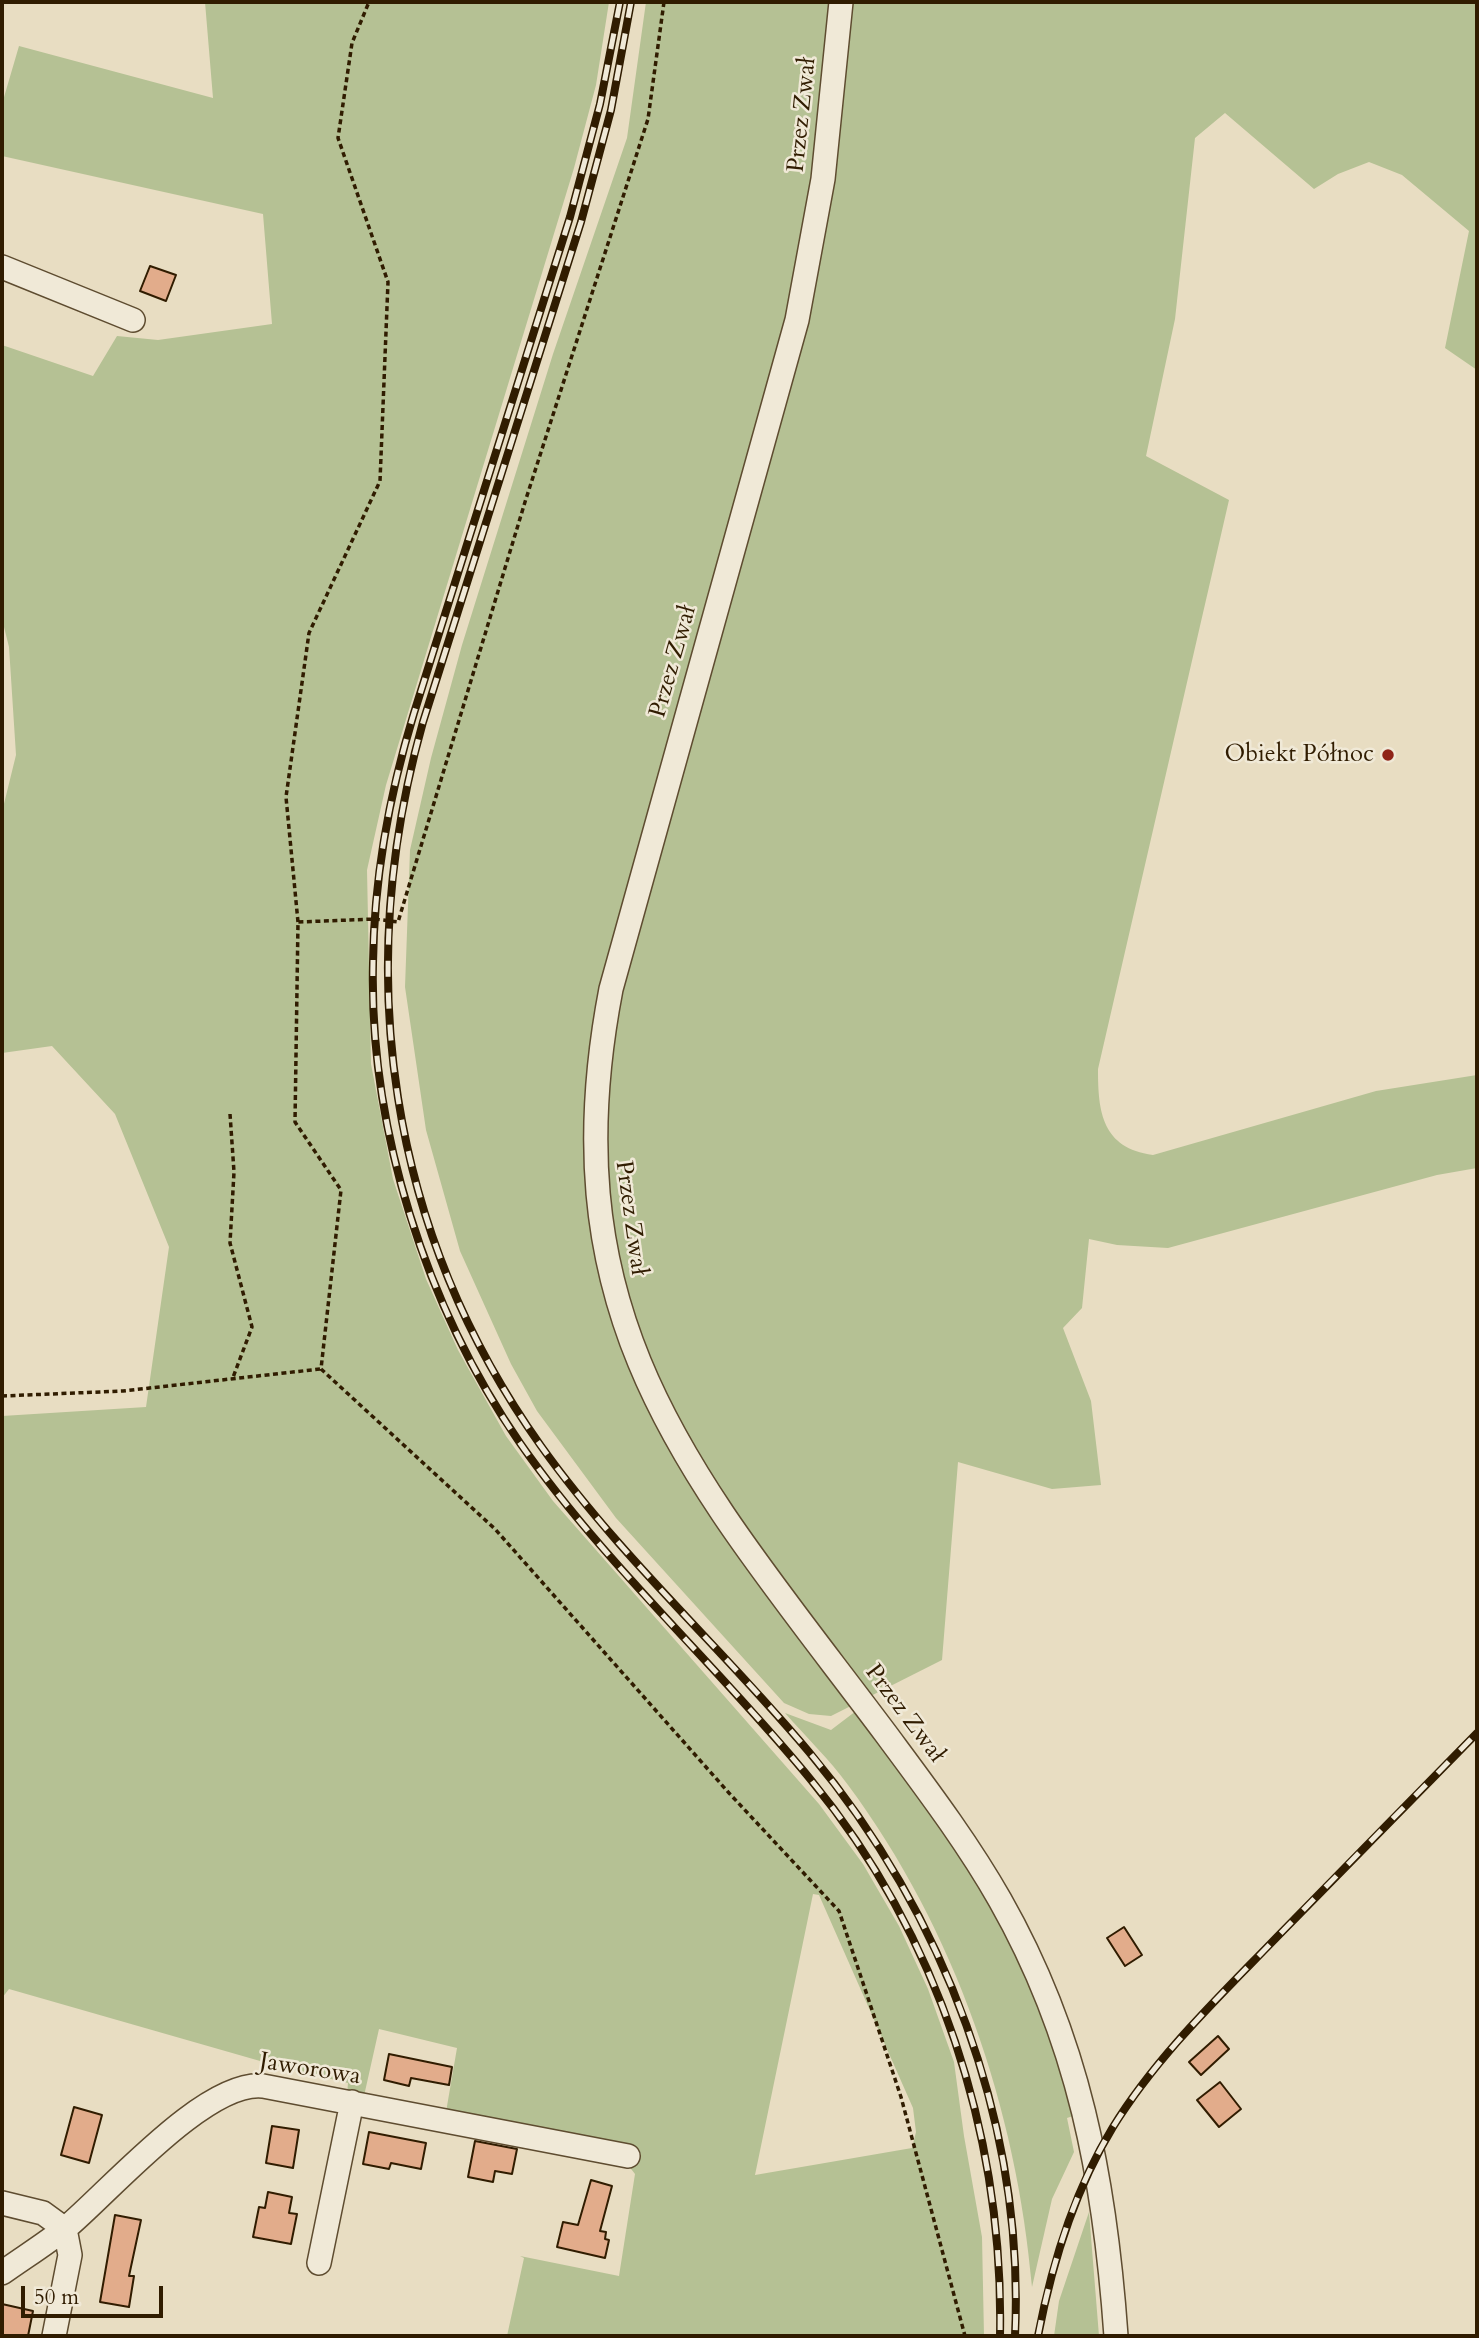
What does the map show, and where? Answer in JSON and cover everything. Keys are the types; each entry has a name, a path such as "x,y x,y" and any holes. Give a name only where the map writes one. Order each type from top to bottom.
{"street":[{"name":"Przez Zwał","path":"841,2 823,179 797,320 609,998 598,1060 595,1107 598,1208 609,1273 621,1316 639,1367 677,1444 726,1520 945,1815 989,1882 1027,1952 1062,2037 1085,2108 1106,2218 1116,2336"},
{"path":"2,267 133,320"},
{"name":"Jaworowa","path":"2,2273 65,2229 142,2157 229,2091 251,2085 628,2156"},
{"path":"319,2263 352,2102"},
{"path":"2,2203 43,2213 65,2229 70,2255 54,2336"}],"path":[{"path":"321,1369 341,1190 295,1122 298,922 286,797 309,633 380,481 388,282 338,138 352,43 369,2"},
{"path":"298,922 374,919 398,922 525,502 648,119 664,2"},
{"path":"230,1114 234,1172 230,1243 252,1327 232,1380"},
{"path":"2,1396 124,1391 321,1369 495,1529 729,1794 839,1910 901,2097 965,2336"}],"green space":[{"path":"205,2 609,2 596,85 574,168 386,785 367,870 371,1064 393,1179 426,1279 458,1350 506,1436 553,1501 819,1804 863,1864 899,1926 928,1989 954,2062 982,2237 984,2336 507,2336 524,2258 520,2256 619,2276 635,2174 628,2165 446,2112 457,2048 379,2029 364,2096 347,2095 348,2083 281,2067 9,1989 2,1998 2,1416 146,1407 169,1247 115,1114 52,1046 2,1053 2,812 16,755 9,647 2,619 2,345 93,376 117,336 158,340 272,324 263,214 2,156 2,104 19,46 213,98","holes":["813,1894 819,1895 913,2108 916,2132 912,2148 755,2175"]},
{"path":"646,2 1477,2 1477,370 1445,348 1469,231 1402,175 1369,162 1338,174 1314,189 1225,113 1195,138 1175,319 1146,456 1229,500 1098,1069 1099,1100 1106,1126 1123,1145 1153,1155 1376,1091 1477,1075 1477,1168 1437,1175 1168,1248 1117,1245 1089,1239 1082,1308 1063,1328 1091,1401 1101,1485 1052,1489 958,1462 942,1660 831,1716 809,1714 784,1703 616,1518 537,1411 511,1364 460,1251 426,1130 405,987 410,850 431,758 462,645 553,354 627,138"},
{"path":"856,1711 948,1837 997,1917 1031,1990 1076,2115 1067,2118 1074,2152 1052,2199 1032,2287 1012,2154 995,2088 949,1960 920,1899 886,1841 841,1776 785,1713 831,1730"},
{"path":"1089,2212 1099,2336 1054,2336 1059,2301"}],"building":[{"path":"150,266 176,275 166,301 140,291"},
{"path":"1124,1927 1142,1955 1125,1966 1107,1938"},
{"path":"1218,2036 1229,2049 1201,2075 1189,2062"},
{"path":"389,2054 452,2067 449,2085 411,2078 409,2086 384,2080"},
{"path":"1220,2082 1241,2109 1219,2127 1197,2100"},
{"path":"74,2107 102,2115 89,2163 61,2155"},
{"path":"272,2126 299,2130 293,2168 266,2163"},
{"path":"369,2132 426,2143 421,2169 391,2163 389,2169 363,2164"},
{"path":"475,2141 517,2149 512,2174 495,2171 493,2182 468,2177"},
{"path":"591,2180 612,2186 600,2231 606,2232 605,2239 609,2240 605,2258 557,2247 563,2222 578,2225"},
{"path":"268,2192 292,2197 289,2213 297,2214 291,2244 253,2237 259,2207 265,2208"},
{"path":"115,2215 141,2220 129,2276 134,2276 129,2307 100,2302"},
{"path":"2,2304 33,2311 28,2336 2,2336"}],"railway":[{"path":"620,2 600,104 570,217 414,713 390,806 374,931 374,1026 381,1089 393,1152 431,1275 457,1334 520,1443 588,1531 811,1780 856,1840 895,1905 928,1972 955,2042 976,2113 990,2187 998,2261 1000,2336"},
{"path":"631,2 611,110 581,222 423,722 401,817 390,911 389,1005 398,1098 418,1189 448,1278 489,1363 541,1446 604,1526 809,1752 857,1815 900,1882 936,1952 966,2025 990,2101 1006,2178 1015,2257 1015,2336"},
{"path":"1038,2336 1050,2282 1076,2202 1099,2151 1130,2101 1211,2005 1477,1733"}],"place":[{"name":"Obiekt Północ","path":"1388,755"}]}
